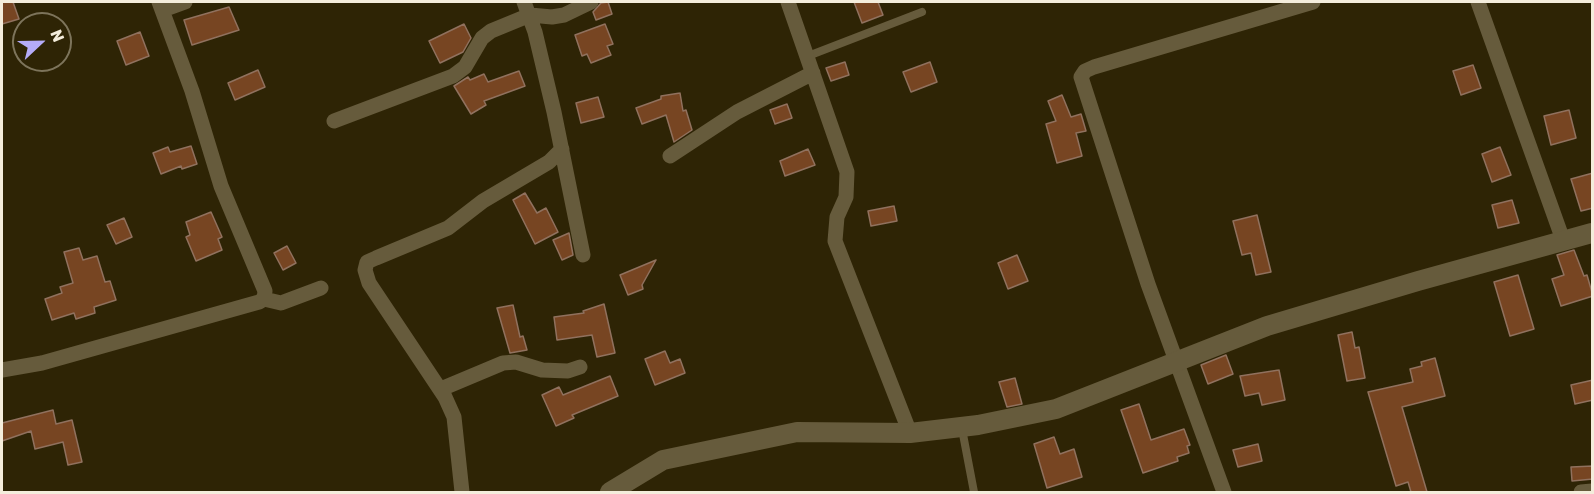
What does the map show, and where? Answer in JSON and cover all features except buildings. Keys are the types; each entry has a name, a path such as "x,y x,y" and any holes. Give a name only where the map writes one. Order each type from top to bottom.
{"street":[{"path":"185,2 161,6 192,91 220,186 264,286 264,298"},
{"path":"527,8 552,17 564,15 591,2"},
{"path":"788,2 848,172 846,196 837,217 835,241 910,433"},
{"path":"1224,492 1176,363 1081,77 1085,71 1094,67 1312,2"},
{"path":"1478,2 1563,240"},
{"path":"334,121 453,76 465,67 482,38 527,8"},
{"path":"527,8 562,149 583,255"},
{"path":"670,156 737,112 813,74"},
{"path":"462,492 454,417 441,388 369,283 365,270 367,262 448,228 483,201 549,162 562,149"},
{"path":"610,492 663,460 797,432 910,433 962,427 1056,409 1267,326 1593,233"},
{"path":"264,298 281,303 321,288"},
{"path":"2,370 42,363 259,302 264,298"},
{"path":"441,388 503,363 516,362 542,370 568,371 580,367"},
{"path":"1581,492 1593,491"}],"lane":[{"path":"808,56 922,12"},
{"path":"962,427 974,492"}]}
